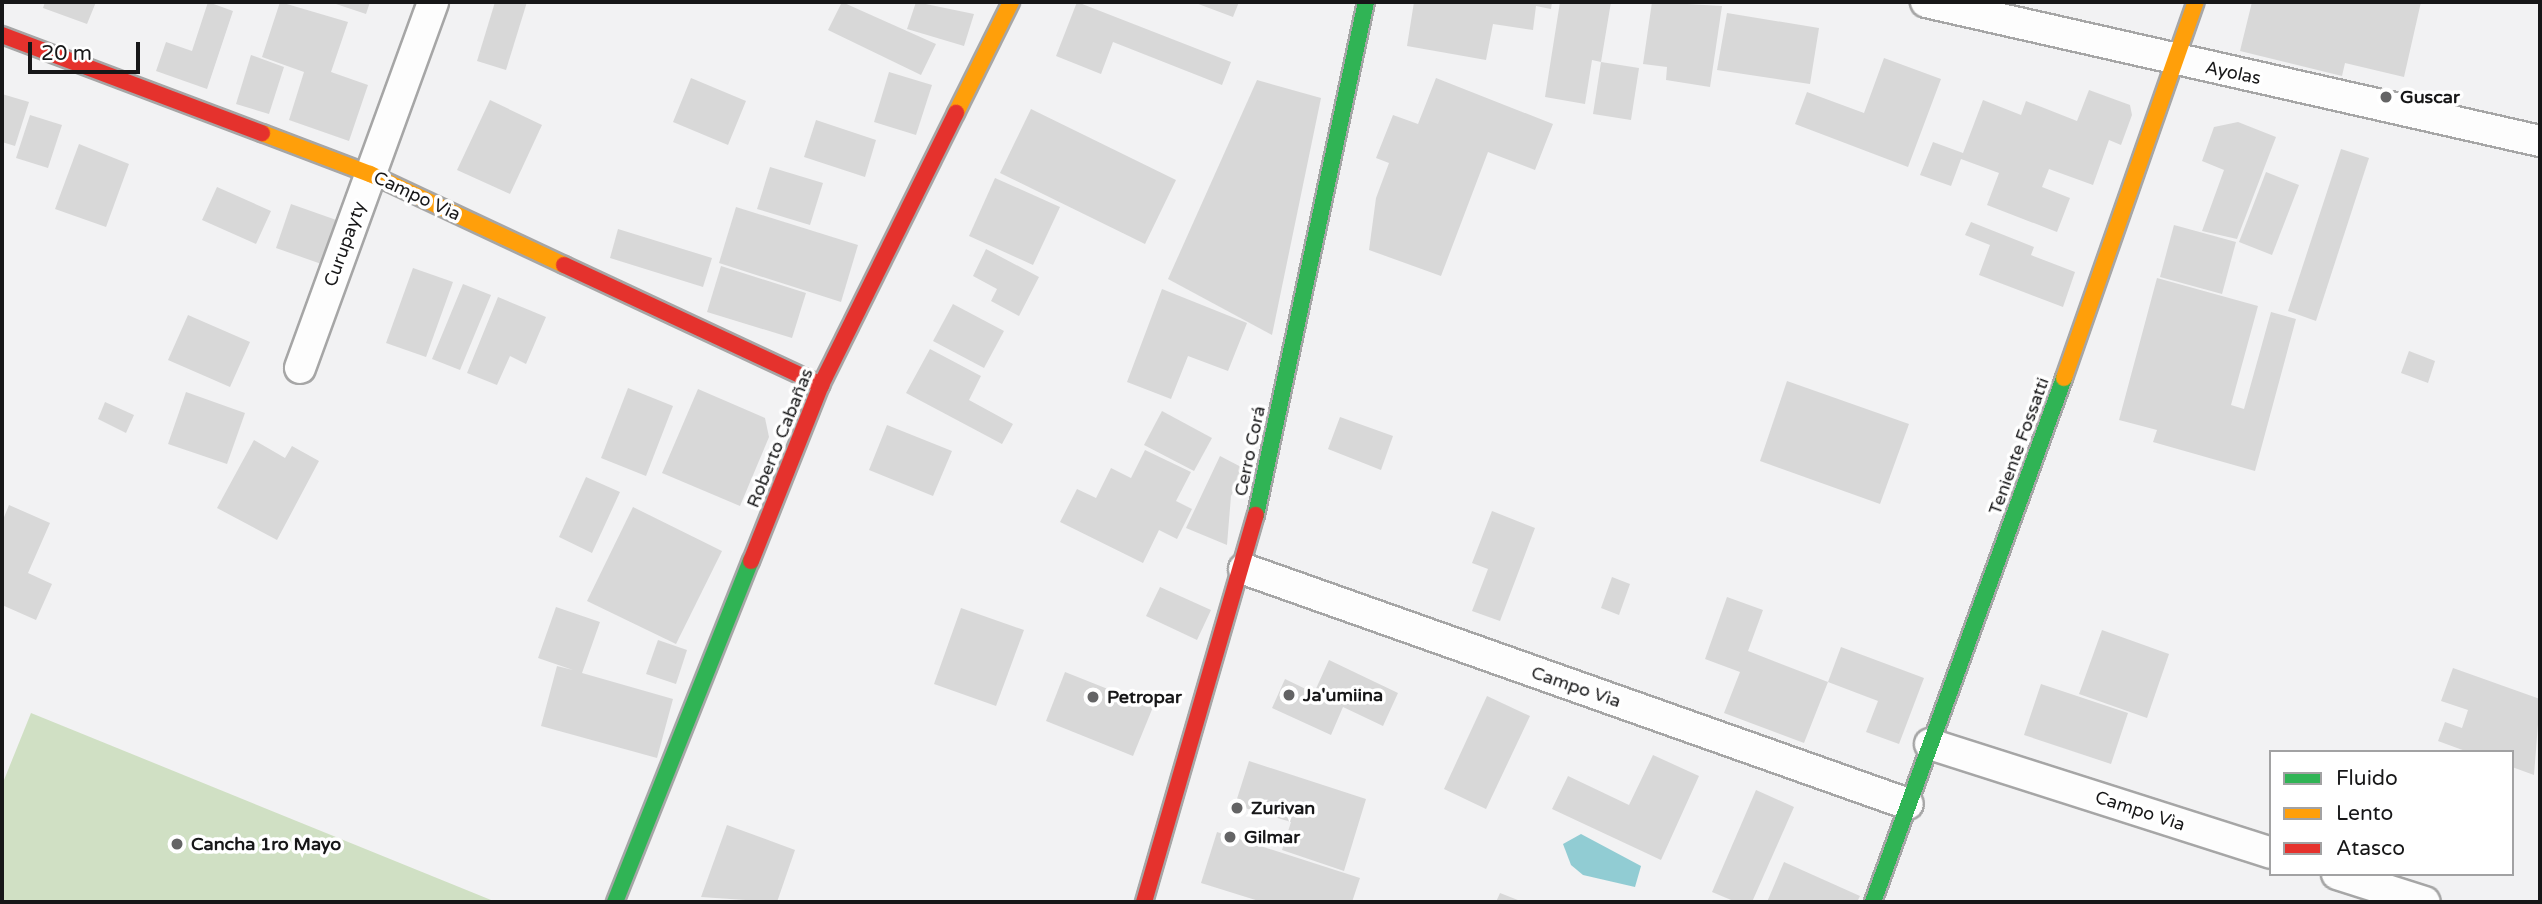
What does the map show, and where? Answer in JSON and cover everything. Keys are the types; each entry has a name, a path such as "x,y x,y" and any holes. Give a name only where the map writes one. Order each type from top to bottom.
{"street":[{"name":"Curupayty","path":"300,368 433,2"},
{"name":"Roberto Cabañas","path":"615,902 821,385 1011,2"},
{"name":"Cerro Corá","path":"1144,902 1244,569 1366,2"},
{"name":"Ayolas","path":"1926,2 2180,62 2540,141"},
{"name":"Teniente Fossatti","path":"1873,902 2180,62 2196,2"},
{"name":"Campo Vìa","path":"2,35 370,174 821,385"},
{"name":"Campo Vìa","path":"1244,569 1908,804"},
{"name":"Campo Vìa","path":"1930,744 2269,852"},
{"path":"2343,876 2425,902"}],"green space":[{"name":"Cancha 1ro Mayo","path":"31,713 496,902 2,902 2,785"}],"water":[{"path":"1581,834 1641,866 1635,887 1583,875 1571,865 1563,844"}],"building":[{"path":"45,2 96,2 87,24 43,8"},
{"path":"208,2 233,11 207,89 156,71 166,42 192,51"},
{"path":"280,2 348,22 331,72 368,85 349,141 289,120 304,72 262,57"},
{"path":"330,2 370,2 366,14"},
{"path":"495,2 527,2 506,70 477,61"},
{"path":"842,2 936,44 921,75 828,30"},
{"path":"916,2 974,14 964,46 907,29"},
{"path":"1077,2 1231,62 1222,85 1113,42 1101,74 1056,56"},
{"path":"1193,2 1239,2 1233,17"},
{"path":"1414,2 1552,2 1551,9 1536,6 1533,30 1493,24 1486,60 1407,46"},
{"path":"1560,2 1611,2 1601,62 1592,60 1585,104 1545,97"},
{"path":"1652,2 1722,6 1710,87 1666,80 1667,67 1643,64"},
{"path":"2252,2 2421,2 2404,77 2345,63 2342,76 2240,51"},
{"path":"1727,13 1819,28 1810,84 1717,70"},
{"path":"251,55 284,67 269,114 236,104"},
{"path":"1884,58 1941,79 1908,167 1795,124 1807,92 1864,113"},
{"path":"1601,62 1639,68 1631,120 1593,114"},
{"path":"889,72 932,85 916,135 874,122"},
{"path":"691,78 746,101 728,145 673,122"},
{"path":"1436,78 1553,124 1535,170 1488,152 1441,276 1369,250 1376,198 1389,163 1376,158 1393,115 1418,124"},
{"path":"1257,80 1321,98 1272,335 1168,279"},
{"path":"2089,90 2130,105 2132,115 2121,145 2109,140 2093,185 2049,169 2042,187 2070,198 2057,232 1987,205 1999,173 1961,159 1951,186 1920,175 1933,142 1963,153 1983,100 2021,115 2026,101 2077,121"},
{"path":"2,94 29,102 15,146 2,142"},
{"path":"490,100 542,125 510,194 457,170"},
{"path":"1031,109 1176,180 1145,244 1000,173"},
{"path":"30,115 62,125 48,168 16,158"},
{"path":"816,120 876,140 865,177 804,157"},
{"path":"2238,122 2276,137 2237,239 2202,231 2224,170 2202,161 2214,127"},
{"path":"79,144 129,164 106,227 55,209"},
{"path":"2341,149 2369,158 2316,321 2288,311"},
{"path":"770,167 823,183 810,225 757,209"},
{"path":"2266,172 2299,185 2272,255 2239,242"},
{"path":"995,178 1060,207 1033,265 969,236"},
{"path":"217,187 271,211 256,244 202,220"},
{"path":"291,204 342,222 327,266 276,248"},
{"path":"736,207 858,245 841,302 719,263"},
{"path":"1971,222 2034,247 2031,255 2075,272 2063,307 1979,275 1990,245 1965,235"},
{"path":"2174,225 2236,242 2222,294 2160,277"},
{"path":"618,229 712,258 703,287 610,258"},
{"path":"986,249 1039,277 1019,316 991,301 997,289 973,276"},
{"path":"721,266 806,293 792,338 707,312"},
{"path":"413,268 453,282 426,357 386,343"},
{"path":"2157,278 2258,306 2231,405 2244,409 2271,312 2296,319 2255,471 2153,442 2157,430 2119,420"},
{"path":"463,284 491,295 460,370 432,359"},
{"path":"1162,289 1247,323 1228,371 1188,356 1171,399 1127,382"},
{"path":"498,297 546,317 526,364 510,356 497,385 467,373"},
{"path":"953,304 1004,331 984,368 933,341"},
{"path":"188,315 250,342 230,387 168,360"},
{"path":"930,349 981,376 969,400 1013,424 1002,444 906,393"},
{"path":"2409,351 2435,361 2428,383 2401,373"},
{"path":"1787,381 1909,424 1880,504 1760,461"},
{"path":"628,388 673,406 646,476 601,458"},
{"path":"698,389 765,418 769,437 740,506 662,473"},
{"path":"186,392 245,413 227,464 168,444"},
{"path":"105,402 134,415 126,433 98,419"},
{"path":"1162,411 1212,438 1194,471 1144,445"},
{"path":"1340,417 1393,436 1381,470 1328,449"},
{"path":"887,425 952,451 933,496 869,470"},
{"path":"254,440 285,458 292,446 319,461 277,540 217,508"},
{"path":"1145,450 1191,472 1176,501 1192,509 1177,539 1159,530 1143,563 1060,522 1077,489 1096,498 1111,468 1131,478"},
{"path":"1220,456 1245,469 1231,496 1227,545 1186,528"},
{"path":"586,477 620,492 592,553 559,537"},
{"path":"9,505 50,523 28,573 52,584 36,620 2,605 2,522"},
{"path":"633,507 722,551 676,644 587,601"},
{"path":"1492,511 1535,528 1500,621 1472,611 1488,569 1472,563"},
{"path":"1612,577 1630,584 1619,615 1601,608"},
{"path":"1160,587 1211,610 1197,640 1146,616"},
{"path":"1727,597 1763,610 1748,651 1828,682 1804,743 1724,713 1740,672 1705,659"},
{"path":"556,607 600,622 582,673 673,699 657,758 541,726 557,666 573,670 538,658"},
{"path":"961,608 1024,630 996,706 934,684"},
{"path":"2102,630 2169,654 2147,718 2079,694"},
{"path":"658,640 687,650 676,684 646,674"},
{"path":"1841,647 1924,678 1899,744 1866,732 1878,701 1828,682"},
{"path":"1329,660 1398,693 1383,726 1343,707 1331,735 1272,708 1285,679 1314,693"},
{"path":"2453,668 2540,699 2534,775 2514,768 2514,750 2463,750 2438,741 2445,722 2462,728 2468,710 2441,701"},
{"path":"1065,672 1153,707 1133,756 1046,721"},
{"path":"2041,684 2128,713 2111,764 2024,735"},
{"path":"1487,696 1530,716 1486,809 1444,789"},
{"path":"1653,755 1699,776 1661,860 1552,809 1568,776 1629,805"},
{"path":"1249,761 1366,799 1344,871 1282,850 1291,822 1235,805"},
{"path":"1756,790 1794,807 1752,902 1736,902 1712,892"},
{"path":"727,825 795,850 777,902 701,897"},
{"path":"1217,832 1360,878 1352,902 1262,902 1201,883"},
{"path":"1784,862 1860,896 1857,902 1767,902"},
{"path":"1500,893 1523,902 1496,902"}],"traffic: fast":[{"path":"1256,515 1366,2"},
{"path":"1873,902 2064,378"},
{"path":"615,902 751,561"}],"traffic: slow":[{"path":"956,113 1011,2"},
{"path":"2064,378 2196,2"},
{"path":"262,133 370,174 564,265"}],"traffic: jam":[{"path":"2,35 262,133"},
{"path":"751,561 821,385 956,113"},
{"path":"564,265 821,385"},
{"path":"1144,902 1256,515"}],"place":[{"name":"Guscar","path":"2386,97"},
{"name":"Ja'umiina","path":"1289,695"},
{"name":"Petropar","path":"1093,697"},
{"name":"Zurivan","path":"1237,808"},
{"name":"Gilmar","path":"1230,837"},
{"name":"Cancha 1ro Mayo","path":"177,844"}]}
